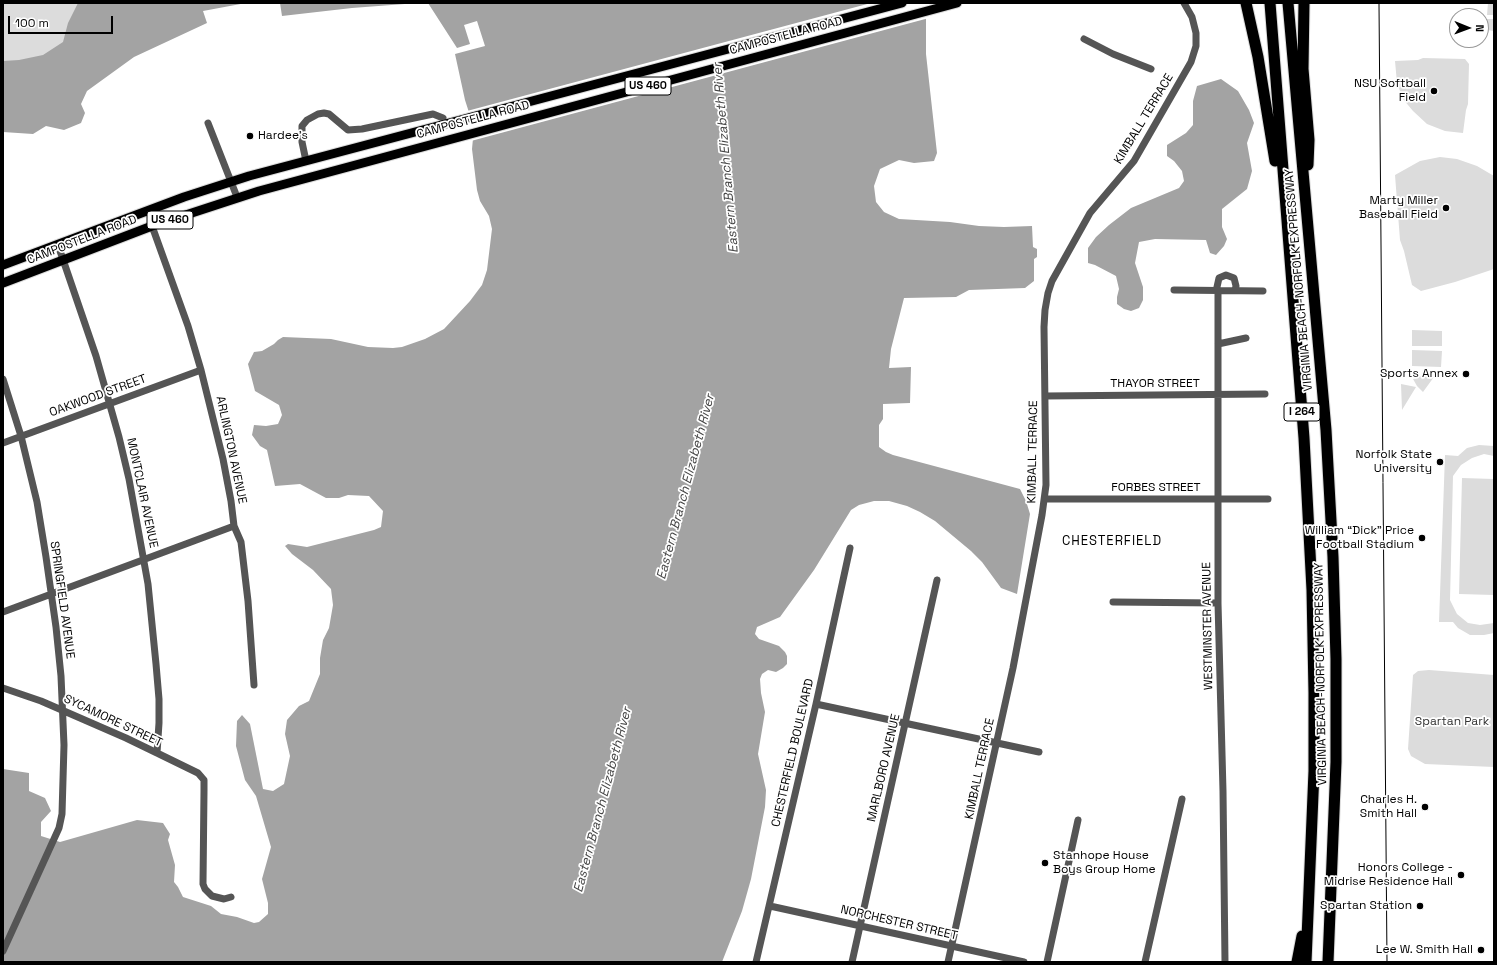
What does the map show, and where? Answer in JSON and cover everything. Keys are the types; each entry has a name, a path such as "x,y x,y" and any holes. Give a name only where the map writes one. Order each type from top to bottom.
{"highway":[{"path":"1246,3 1258,57 1270,135 1285,209"},
{"name":"VIRGINIA BEACH-NORFOLK EXPRESSWAY","path":"1270,3 1285,209 1304,432 1312,584 1314,745 1306,962"},
{"name":"VIRGINIA BEACH-NORFOLK EXPRESSWAY","path":"1288,3 1328,455 1335,610 1337,711 1336,789 1328,962"},
{"path":"1304,3 1303,69 1309,140 1308,229"},
{"path":"1297,962 1301,938 1309,907"},
{"path":"1331,910 1334,962"}],"main road":[{"name":"CAMPOSTELLA ROAD","path":"3,265 184,197 231,182 902,3"},
{"name":"CAMPOSTELLA ROAD","path":"3,283 152,226 237,197 956,3"}],"street":[{"name":"KIMBALL TERRACE","path":"948,962 1015,660 1045,499 1044,327 1048,294 1052,281 1090,212 1134,161 1191,62 1196,46 1196,34 1192,17 1184,3"},
{"path":"1084,39 1113,54 1152,69"},
{"path":"306,161 302,142 302,126 306,120 318,114 329,114 348,130 362,129 433,114 443,118"},
{"path":"208,123 237,197"},
{"name":"ARLINGTON AVENUE","path":"152,226 188,326 201,370 223,459 234,526 241,542 246,579 254,685"},
{"name":"MONTCLAIR AVENUE","path":"58,245 96,356 129,479 144,559 150,606 159,699 157,754"},
{"path":"1218,291 1217,287 1219,278 1226,275 1234,278 1236,286 1235,290"},
{"path":"1174,290 1263,291"},
{"name":"WESTMINSTER AVENUE","path":"1218,291 1218,603 1223,791 1225,962"},
{"path":"1218,344 1246,338"},
{"name":"OAKWOOD STREET","path":"3,443 201,370"},
{"name":"SPRINGFIELD AVENUE","path":"3,379 21,436 37,502 52,594 61,676 64,771 60,828 3,950"},
{"name":"THAYOR STREET","path":"1045,396 1265,394"},
{"name":"FORBES STREET","path":"1045,499 1268,499"},
{"path":"3,612 234,526"},
{"name":"CHESTERFIELD BOULEVARD","path":"756,962 816,704 850,548"},
{"name":"MARLBORO AVENUE","path":"852,962 937,580"},
{"path":"1113,602 1218,603"},
{"name":"SYCAMORE STREET","path":"3,688 63,710 126,738 198,773 204,780 203,879 205,889 212,896 217,898 231,897"},
{"path":"816,704 1039,752"},
{"path":"1145,962 1182,799"},
{"path":"1046,962 1078,820"},
{"name":"NORCHESTER STREET","path":"770,906 1024,962"}],"green space":[{"path":"3,3 148,3 61,61 3,70"},
{"path":"1488,3 1494,4 1494,15 1489,15 1489,8 1488,8"},
{"path":"1489,19 1494,19 1494,31 1489,30"},
{"name":"NSU Softball Field","path":"1423,58 1465,59 1469,64 1468,104 1463,133 1445,131 1427,124 1403,99 1397,83 1395,61 1418,60"},
{"name":"Marty Miller Baseball Field","path":"1440,157 1457,159 1477,166 1494,176 1494,269 1421,291 1412,285 1400,240 1395,175 1420,161"},
{"path":"1412,330 1442,331 1442,346 1412,346"},
{"path":"1412,350 1442,351 1441,367 1412,366"},
{"path":"1439,370 1423,392 1413,379"},
{"path":"1401,384 1416,387 1402,410"},
{"path":"1479,445 1494,446 1494,456 1484,454 1472,458 1461,465 1453,476 1450,600 1457,614 1468,623 1480,625 1494,623 1494,633 1470,635 1458,628 1453,622 1439,622 1445,455 1458,456 1467,448"},
{"path":"1462,478 1494,479 1494,595 1459,594"},
{"name":"Spartan Park","path":"1429,670 1494,675 1494,767 1425,764 1411,756 1408,749 1413,675 1418,671"}],"water":[{"path":"78,3 246,3 203,11 207,23 134,57 87,91 81,104 85,113 81,123 64,130 46,126 33,134 3,132 3,61 19,60 43,55 63,42 68,23"},
{"path":"280,3 418,3 352,8 282,16"},
{"name":"Eastern Branch Elizabeth River","path":"428,3 926,3 926,54 937,153 934,161 914,163 899,160 880,169 874,186 876,202 884,212 899,219 950,222 979,226 1032,226 1033,247 1037,249 1037,257 1034,259 1034,281 1025,288 969,290 956,297 904,298 891,349 889,368 911,367 910,403 883,404 883,419 879,425 879,447 893,455 1020,489 1030,514 1017,594 1001,588 982,562 935,521 907,506 889,501 874,501 859,505 851,510 814,570 780,617 757,627 755,634 759,639 779,646 785,652 787,656 787,664 776,672 768,670 762,674 760,679 765,712 758,754 766,790 765,807 751,879 742,911 722,962 3,962 3,769 29,773 29,791 45,798 51,811 41,822 41,836 60,842 137,820 163,823 170,834 168,840 175,865 174,882 183,897 211,906 221,914 237,917 254,923 259,922 268,914 268,903 262,879 271,847 256,796 245,780 236,746 237,721 242,715 250,724 263,789 273,791 284,784 290,756 285,734 287,720 299,706 309,701 320,674 320,658 323,640 329,628 333,605 331,589 313,570 292,554 285,546 288,544 307,547 374,530 381,527 383,511 369,496 348,495 339,498 326,498 300,484 275,486 267,450 260,446 252,435 254,425 266,426 278,424 282,415 279,405 255,391 248,364 254,352 262,351 283,337 331,339 368,347 402,347 425,339 444,329 470,301 482,285 487,270 492,229 489,216 480,201 477,190 472,149 474,128 465,100 455,54 485,46 477,21 464,25 470,44 457,48"},
{"path":"1221,79 1238,91 1249,110 1254,123 1247,143 1252,171 1247,189 1222,209 1222,227 1227,239 1224,246 1216,255 1210,253 1206,240 1155,239 1139,242 1135,263 1143,287 1143,300 1139,308 1131,311 1124,309 1117,304 1119,289 1116,276 1088,263 1088,248 1096,237 1131,208 1179,188 1184,181 1182,171 1174,161 1167,156 1167,145 1186,133 1193,125 1193,101 1197,86"}],"pier":[{"path":"871,3 928,3 929,18 471,141 472,128 467,111"}],"tram line":[{"path":"1379,3 1387,962"}],"place":[{"name":"NSU Softball Field","path":"1434,91"},
{"name":"Hardee's","path":"250,136"},
{"name":"Marty Miller Baseball Field","path":"1446,208"},
{"name":"Sports Annex","path":"1466,374"},
{"name":"Norfolk State University","path":"1440,462"},
{"name":"William “Dick” Price Football Stadium","path":"1422,538"},
{"name":"Charles H. Smith Hall","path":"1425,807"},
{"name":"Stanhope House Boys Group Home","path":"1045,863"},
{"name":"Honors College - Midrise Residence Hall","path":"1461,875"},
{"name":"Spartan Station","path":"1420,906"},
{"name":"Lee W. Smith Hall","path":"1481,950"}],"district":[{"name":"CHESTERFIELD","path":"1112,541"}]}
